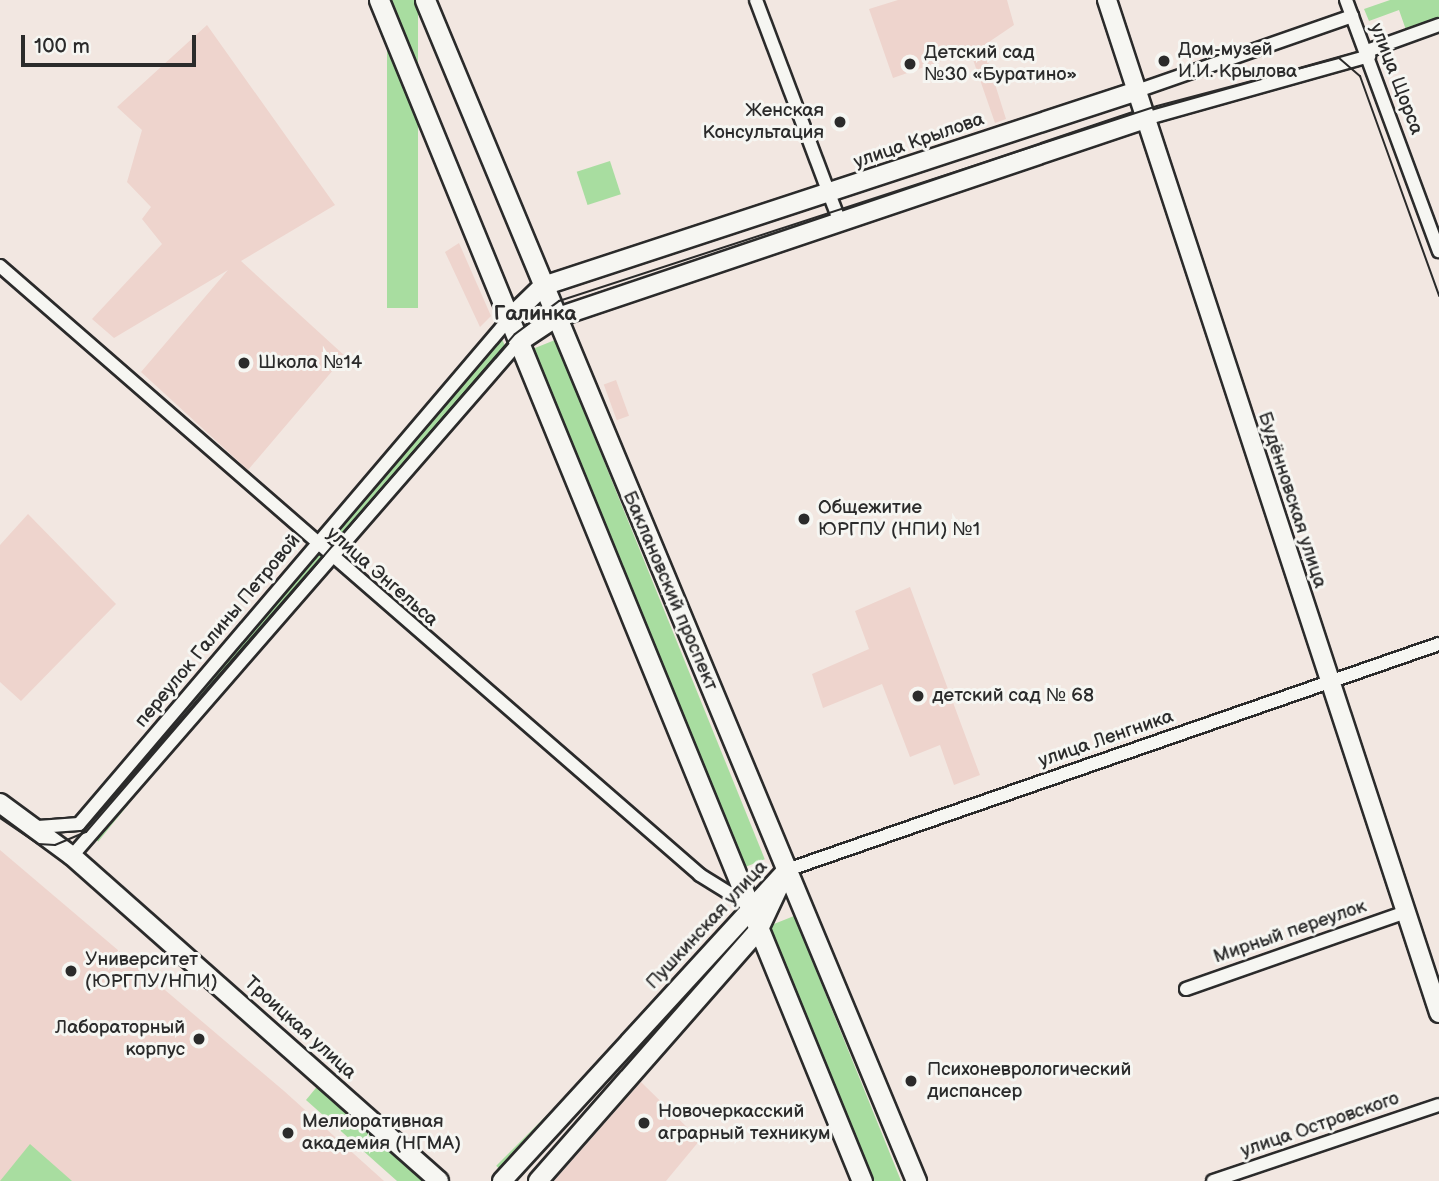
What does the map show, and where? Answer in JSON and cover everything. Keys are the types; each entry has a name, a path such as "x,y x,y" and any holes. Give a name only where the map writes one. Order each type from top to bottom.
{"main road":[{"path":"379,0 862,1181"},
{"name":"Баклановский проспект","path":"425,0 916,1181"}],"street":[{"path":"756,0 832,193 840,222"},
{"name":"Будённовская улица","path":"1107,0 1439,1013"},
{"name":"улица Щорса","path":"1346,0 1368,53 1439,251"},
{"name":"улица Крылова","path":"509,319 543,286 1137,92 1352,16"},
{"path":"519,342 555,318 1145,119 1368,53 1439,25"},
{"name":"улица Энгельса","path":"0,266 316,546 701,875 749,906"},
{"name":"переулок Галины Петровой","path":"19,820 48,831 79,824 509,319"},
{"name":"переулок Галины Петровой","path":"72,856 333,560 519,342"},
{"name":"улица Ленгника","path":"787,870 1439,644"},
{"name":"Троицкая улица","path":"0,803 19,820 72,856 439,1181"},
{"name":"Пушкинская улица","path":"502,1181 749,906 787,870"},
{"name":"Пушкинская улица","path":"538,1181 759,929 787,870"},
{"name":"Мирный переулок","path":"1186,989 1406,912"},
{"name":"улица Островского","path":"1213,1181 1439,1105"}],"shaded area":[{"name":"Детский сад №30 «Буратино»","path":"898,0 1007,0 1014,25 983,46 1006,119 995,123 970,51 893,78 869,9"},
{"path":"207,25 335,205 241,261 345,356 248,470 141,372 228,270 114,338 92,319 162,244 142,219 151,207 127,182 142,130 117,107"},
{"path":"459,243 491,316 480,327 445,252"},
{"path":"616,380 629,416 617,420 604,384"},
{"path":"28,514 116,604 21,701 0,682 0,545"},
{"name":"детский сад № 68","path":"910,587 980,775 954,785 940,745 910,757 882,684 823,708 812,674 869,649 855,611"},
{"name":"Университет (ЮРГПУ/НПИ)","path":"0,850 284,1091 384,1181 0,1181"},
{"name":"Новочеркасский аграрный техникум","path":"641,1082 700,1140 666,1181 554,1181"}],"green space":[{"path":"387,0 418,0 418,308 387,308"},
{"path":"1390,0 1439,0 1439,18 1406,30 1399,10 1369,21 1364,9"},
{"path":"610,161 621,194 588,205 577,172"},
{"path":"501,337 507,350 341,545 330,535"},
{"path":"555,340 765,859 736,871 526,352"},
{"path":"316,552 326,560 98,842 88,833"},
{"path":"794,916 901,1181 870,1181 767,927"},
{"path":"743,919 753,929 506,1176 496,1166"},
{"path":"320,1083 435,1181 397,1181 306,1100"},
{"path":"30,1144 72,1181 0,1181"}],"tram line":[{"path":"0,818 38,844 55,845 86,832 515,334 559,301 1157,106 1339,58 1360,76 1439,296"}],"place":[{"name":"Дом-музей И.И. Крылова","path":"1164,61"},
{"name":"Детский сад №30 «Буратино»","path":"910,64"},
{"name":"Женская Консультация","path":"840,122"},
{"name":"Школа №14","path":"244,363"},
{"name":"Общежитие ЮРГПУ (НПИ) №1","path":"804,519"},
{"name":"детский сад № 68","path":"918,696"},
{"name":"Университет (ЮРГПУ/НПИ)","path":"71,971"},
{"name":"Лабораторный корпус","path":"199,1039"},
{"name":"Психоневрологический диспансер","path":"911,1081"},
{"name":"Новочеркасский аграрный техникум","path":"644,1123"},
{"name":"Мелиоративная академия (НГМА)","path":"288,1133"}],"district":[{"name":"Галинка","path":"535,314"}]}
